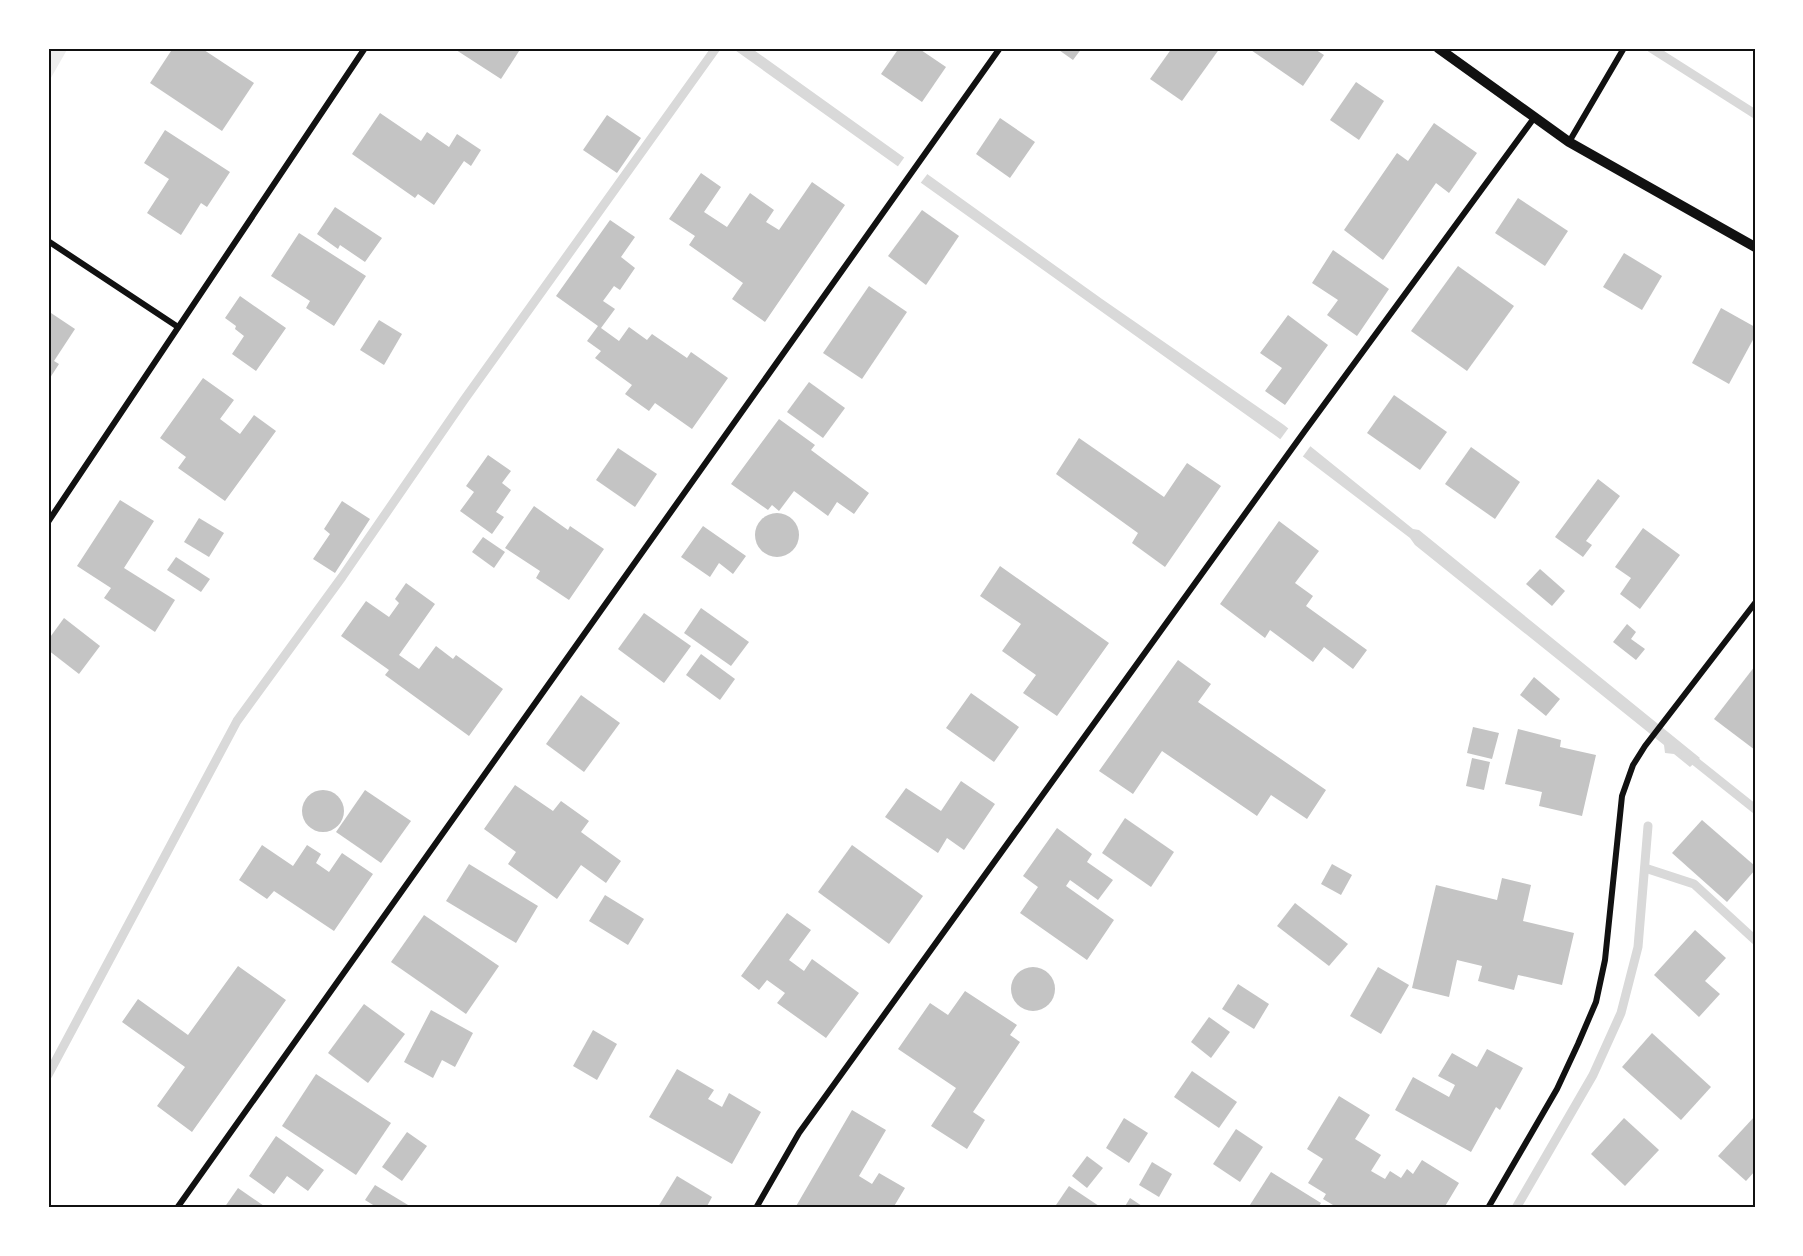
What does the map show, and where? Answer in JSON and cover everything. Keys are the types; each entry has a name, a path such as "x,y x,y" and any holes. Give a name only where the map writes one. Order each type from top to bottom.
{"street":[{"path":"48,522 365,48"},
{"path":"177,1208 1000,48"},
{"path":"1438,48 1569,142 1755,247"},
{"path":"1569,142 1624,48"},
{"path":"756,1208 799,1133 1304,432 1534,118"},
{"path":"48,241 178,327"},
{"path":"1488,1208 1557,1089 1596,1002 1605,960 1622,796 1634,765 1645,746 1755,603"}],"shaded area":[{"path":"48,48 68,48 48,83"},
{"path":"732,48 751,48 1102,299 1284,425 1413,529 1419,530 1700,758 1690,767 1674,754 1665,753 1664,745 1415,545 1410,538 1276,436"}],"pier":[{"path":"906,155 929,172 919,185 896,169"},
{"path":"1290,426 1312,444 1301,459 1279,441"}],"building":[{"path":"173,48 201,48 254,83 222,131 150,83"},
{"path":"453,48 521,48 501,79"},
{"path":"899,48 918,48 946,67 922,102 881,74"},
{"path":"1056,48 1082,48 1073,60"},
{"path":"1172,48 1220,48 1182,101 1150,79"},
{"path":"1248,48 1313,48 1324,55 1303,86"},
{"path":"1356,82 1384,101 1359,140 1330,120"},
{"path":"380,113 421,141 427,132 449,147 457,134 481,150 471,166 464,161 434,205 418,194 415,198 352,154"},
{"path":"607,115 641,138 617,173 583,150"},
{"path":"1000,118 1035,142 1010,178 976,154"},
{"path":"1434,123 1477,153 1449,193 1436,183 1383,260 1344,230 1397,153 1408,161"},
{"path":"165,130 230,172 207,207 201,203 181,235 147,213 169,179 144,163"},
{"path":"701,173 721,187 704,212 727,227 750,193 774,210 766,222 779,230 812,182 845,205 765,322 732,299 743,283 689,245 695,236 669,219"},
{"path":"1518,198 1568,231 1545,266 1495,233"},
{"path":"335,207 382,238 365,262 340,245 338,249 317,234"},
{"path":"922,210 959,236 926,285 888,256"},
{"path":"610,220 635,237 621,257 635,268 620,290 614,286 603,301 615,309 601,328 619,341 629,327 647,340 652,334 687,358 691,352 728,378 692,429 655,403 649,411 625,394 632,385 595,358 601,351 587,341 598,326 556,296"},
{"path":"299,233 366,276 334,326 306,308 310,301 271,276"},
{"path":"1333,250 1389,289 1357,336 1327,315 1338,300 1312,283"},
{"path":"1624,253 1662,276 1642,310 1603,287"},
{"path":"1458,266 1514,306 1467,371 1411,331"},
{"path":"869,286 907,312 862,379 823,353"},
{"path":"240,296 286,328 256,371 232,354 244,336 225,318"},
{"path":"1721,308 1755,327 1755,336 1729,384 1692,363"},
{"path":"48,311 75,329 54,361 59,364 48,381"},
{"path":"1288,315 1328,345 1285,405 1265,391 1282,368 1260,353"},
{"path":"379,320 402,334 384,365 360,350"},
{"path":"203,378 234,400 220,419 240,434 254,415 276,431 225,501 178,468 186,457 160,438"},
{"path":"809,382 845,408 823,438 787,412"},
{"path":"1394,395 1447,432 1420,470 1367,433"},
{"path":"779,419 815,445 811,450 869,493 854,514 837,502 828,516 794,491 779,511 772,505 768,510 731,484"},
{"path":"1079,438 1164,497 1187,463 1221,486 1165,567 1132,543 1138,533 1056,474"},
{"path":"1471,447 1520,482 1495,519 1445,484"},
{"path":"618,448 657,474 635,507 596,480"},
{"path":"488,455 511,471 502,483 511,490 496,512 504,517 492,534 460,511 474,492 466,486"},
{"path":"1598,479 1620,496 1586,541 1592,545 1583,557 1555,537"},
{"path":"120,500 154,521 124,568 175,600 155,632 104,598 111,588 77,566"},
{"path":"342,501 370,519 335,573 313,559 330,534 324,529"},
{"path":"534,506 568,530 570,526 604,549 569,600 536,578 540,571 505,548"},
{"path":"777,513 785,514 793,519 798,527 798,543 793,551 785,556 777,557 769,556 761,551 756,543 755,535 756,527 761,519 769,514"},
{"path":"199,518 224,533 209,557 184,542"},
{"path":"1279,521 1319,551 1295,583 1313,596 1306,606 1367,650 1353,669 1324,647 1313,662 1270,630 1265,638 1220,604"},
{"path":"703,526 746,556 733,574 719,563 710,577 681,557"},
{"path":"1643,528 1680,555 1640,609 1620,594 1631,578 1615,567"},
{"path":"483,537 505,552 494,568 472,552"},
{"path":"176,557 210,579 201,592 167,570"},
{"path":"1000,566 1109,643 1057,716 1023,693 1036,675 1002,651 1021,624 980,596"},
{"path":"1540,569 1565,591 1552,606 1526,584"},
{"path":"406,583 435,604 399,655 419,669 436,646 453,659 456,655 503,689 469,736 385,675 389,670 341,636 366,601 389,617 399,603 395,599"},
{"path":"701,608 749,642 731,666 684,633"},
{"path":"644,613 691,646 664,683 618,649"},
{"path":"64,618 100,646 79,674 48,650 48,640"},
{"path":"1627,624 1636,632 1631,639 1645,649 1636,660 1613,642"},
{"path":"701,654 735,679 720,700 686,675"},
{"path":"1178,660 1211,684 1198,702 1326,790 1307,819 1271,795 1257,816 1162,751 1133,794 1099,771"},
{"path":"1755,666 1755,750 1714,719"},
{"path":"1534,677 1560,699 1546,716 1520,695"},
{"path":"971,693 1019,727 994,762 946,728"},
{"path":"581,695 620,723 584,772 546,744"},
{"path":"1473,727 1499,733 1492,759 1467,753"},
{"path":"1518,729 1561,740 1560,747 1596,755 1582,816 1539,806 1542,792 1505,784"},
{"path":"1472,758 1490,762 1484,790 1466,786"},
{"path":"961,781 995,804 964,850 947,838 938,853 885,817 906,788 941,811"},
{"path":"515,785 553,811 561,801 589,821 581,832 621,861 606,883 581,865 557,899 508,864 516,852 484,829"},
{"path":"323,790 338,796 344,811 338,826 323,832 308,826 302,811 308,796"},
{"path":"365,790 411,821 381,863 336,832"},
{"path":"1125,818 1174,852 1151,887 1102,853"},
{"path":"1702,820 1755,866 1755,870 1727,902 1672,853"},
{"path":"1057,828 1092,854 1087,862 1113,880 1098,900 1070,880 1066,886 1114,920 1087,960 1020,913 1038,887 1023,876"},
{"path":"262,845 293,866 307,845 321,854 316,863 329,872 342,853 373,874 334,931 274,891 267,899 239,880"},
{"path":"852,845 923,896 889,944 818,892"},
{"path":"469,864 538,906 516,943 446,901"},
{"path":"1332,864 1352,875 1341,895 1321,884"},
{"path":"1502,878 1531,885 1523,921 1574,933 1562,985 1518,975 1514,990 1478,981 1482,966 1457,960 1449,997 1412,988 1436,885 1497,900"},
{"path":"605,895 644,919 628,945 589,921"},
{"path":"1295,903 1348,944 1329,966 1277,926"},
{"path":"787,913 811,930 789,960 804,971 812,959 859,993 826,1038 777,1003 785,993 767,980 759,990 741,976"},
{"path":"424,915 499,966 466,1014 391,962"},
{"path":"1695,930 1726,958 1705,981 1720,994 1699,1017 1654,975"},
{"path":"238,966 286,1000 192,1132 157,1106 185,1067 122,1022 138,999 188,1035"},
{"path":"1033,967 1048,974 1055,989 1048,1004 1033,1011 1018,1004 1011,989 1018,974"},
{"path":"1378,967 1409,985 1381,1034 1350,1016"},
{"path":"1238,984 1269,1004 1254,1029 1222,1009"},
{"path":"965,991 1017,1025 1010,1035 1020,1042 973,1112 985,1120 967,1149 931,1126 956,1088 898,1049 930,1003 948,1015"},
{"path":"364,1004 405,1034 368,1083 328,1053"},
{"path":"431,1010 473,1033 455,1067 442,1060 433,1078 404,1062"},
{"path":"1209,1017 1230,1032 1211,1058 1191,1042"},
{"path":"593,1030 617,1044 597,1080 573,1066"},
{"path":"1652,1033 1711,1087 1681,1120 1622,1067"},
{"path":"1487,1049 1523,1068 1500,1110 1496,1107 1471,1152 1395,1110 1413,1077 1449,1097 1455,1085 1438,1076 1452,1053 1477,1067"},
{"path":"677,1069 714,1090 708,1099 722,1107 729,1093 761,1112 732,1164 649,1117"},
{"path":"1192,1071 1237,1102 1219,1128 1174,1097"},
{"path":"316,1074 391,1123 356,1175 282,1126"},
{"path":"1339,1096 1370,1115 1355,1139 1381,1155 1371,1171 1385,1179 1390,1171 1401,1178 1407,1169 1413,1174 1422,1160 1459,1183 1444,1208 1338,1208 1323,1199 1326,1194 1308,1183 1323,1159 1307,1149"},
{"path":"852,1110 886,1130 859,1176 872,1184 879,1173 905,1188 893,1208 795,1208"},
{"path":"1755,1116 1755,1171 1746,1181 1718,1156"},
{"path":"1124,1118 1148,1133 1129,1163 1106,1148"},
{"path":"1624,1118 1659,1150 1625,1186 1591,1154"},
{"path":"1236,1129 1263,1147 1240,1182 1213,1164"},
{"path":"407,1132 427,1146 402,1181 382,1167"},
{"path":"276,1136 324,1170 308,1191 287,1176 274,1194 249,1176"},
{"path":"1087,1156 1103,1168 1087,1188 1072,1176"},
{"path":"1152,1162 1172,1174 1159,1197 1139,1185"},
{"path":"1271,1172 1321,1203 1318,1208 1248,1208"},
{"path":"677,1176 712,1197 706,1208 658,1207"},
{"path":"375,1185 413,1208 378,1208 365,1200"},
{"path":"1069,1186 1102,1208 1060,1208 1056,1205"},
{"path":"238,1188 267,1208 224,1208"},
{"path":"1130,1198 1145,1208 1124,1208"}],"waterway":[{"path":"48,1075 237,721 342,577 464,400 716,48"},
{"path":"1651,48 1755,114"},
{"path":"1686,754 1755,809"},
{"path":"1516,1208 1593,1075 1621,1013 1638,947 1648,826"},
{"path":"1645,868 1694,884 1755,940"}]}
